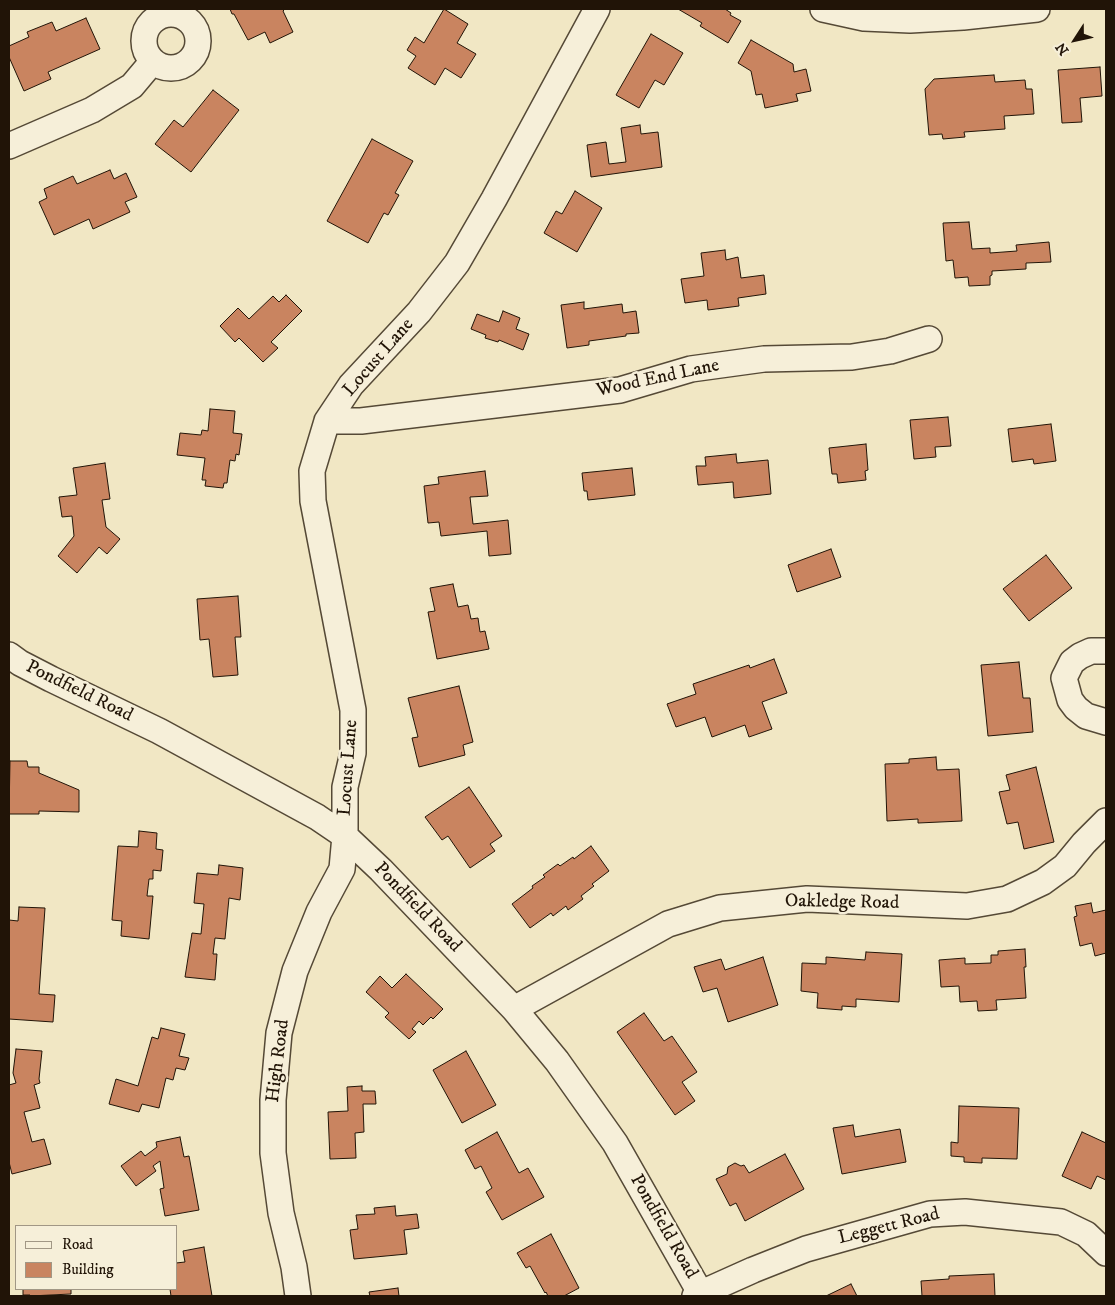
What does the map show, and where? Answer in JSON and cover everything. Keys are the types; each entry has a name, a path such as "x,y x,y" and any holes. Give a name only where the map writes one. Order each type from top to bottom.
{"street":[{"name":"Locust Lane","path":"345,836 345,787 353,753 353,710 313,500 312,472 327,421 351,385 419,312 457,263 598,9"},
{"path":"823,9 864,18 910,20 963,17 1037,9"},
{"path":"9,146 92,110 132,86 153,61"},
{"name":"Wood End Lane","path":"327,421 361,421 620,390 691,369 764,359 852,357 890,351 929,339"},
{"path":"1106,651 1091,651 1080,656 1072,662 1064,678 1070,700 1076,708 1086,716 1106,722"},
{"name":"Pondfield Road","path":"12,661 159,731 317,817 345,836 382,870 514,1009 557,1061 615,1143 699,1295"},
{"name":"Oakledge Road","path":"514,1009 668,924 720,908 807,899 967,906 1008,899 1044,882 1060,870 1106,821"},
{"name":"High Road","path":"298,1296 281,1213 273,1153 273,1100 279,1033 299,963 319,912 342,869 345,836"},
{"name":"Leggett Road","path":"699,1295 753,1270 806,1249 930,1214 965,1212 1060,1222 1086,1234 1106,1253"}],"building":[{"path":"230,9 285,9 283,11 293,32 270,43 265,32 248,40"},
{"path":"444,9 468,24 457,43 476,54 461,78 445,68 435,85 408,68 416,56 407,50 415,37 424,43"},
{"path":"678,9 725,9 731,13 730,15 741,21 728,43 700,26 702,23"},
{"path":"86,18 100,49 48,72 51,79 24,91 9,57 9,46 29,37 27,32 52,22 56,31"},
{"path":"651,34 683,53 664,85 655,80 639,108 616,95"},
{"path":"751,40 793,64 794,72 806,69 811,91 796,94 798,101 765,108 762,94 756,95 751,71 738,63"},
{"path":"1100,67 1102,96 1080,98 1082,122 1062,123 1058,70"},
{"path":"994,75 995,82 1025,80 1026,89 1032,89 1034,114 1004,116 1005,129 964,132 965,137 943,139 942,134 929,135 925,89 934,79"},
{"path":"213,90 239,110 191,172 155,144 174,120 183,127"},
{"path":"640,125 641,134 658,132 662,167 591,177 587,145 606,142 609,164 626,162 621,128"},
{"path":"372,139 413,161 395,193 399,195 388,215 384,213 368,243 327,221"},
{"path":"110,170 114,179 126,173 137,197 125,202 130,212 93,229 89,219 54,235 39,202 47,198 44,189 73,176 77,184"},
{"path":"575,191 602,208 577,252 544,233 556,211 562,214"},
{"path":"969,222 972,249 990,248 990,253 1017,251 1016,245 1049,242 1051,262 1026,263 1026,269 992,271 990,285 969,286 968,277 955,278 953,260 946,261 943,223"},
{"path":"725,250 726,260 738,257 741,278 764,275 766,294 738,298 739,306 708,310 707,300 685,303 681,279 704,276 701,253"},
{"path":"286,295 302,311 271,342 278,348 263,362 239,338 235,342 220,326 238,308 249,319 273,296 279,302"},
{"path":"584,302 584,309 622,304 623,313 636,311 639,333 589,341 589,345 567,348 561,305"},
{"path":"503,311 520,318 516,329 529,334 523,350 499,340 498,342 485,338 486,335 471,329 477,314 499,322"},
{"path":"210,409 235,411 233,433 242,434 239,455 236,454 235,461 230,460 227,483 224,483 223,488 205,486 206,480 202,480 205,458 177,455 180,433 201,435 202,430 208,431"},
{"path":"948,417 951,446 935,447 936,457 914,459 910,420"},
{"path":"1051,424 1056,461 1034,464 1033,459 1012,462 1008,429"},
{"path":"866,444 868,470 865,471 866,480 838,483 837,474 832,474 829,448"},
{"path":"736,454 737,463 768,460 771,494 734,498 733,482 698,485 696,466 706,466 705,457"},
{"path":"105,463 110,499 102,500 106,527 120,539 107,554 99,547 77,573 58,556 74,536 72,516 62,517 59,497 77,495 73,468"},
{"path":"632,468 635,495 588,500 587,491 584,491 582,473"},
{"path":"485,471 488,496 470,497 473,524 508,520 511,554 489,556 487,531 441,536 439,522 428,523 424,486 439,484 438,477"},
{"path":"831,549 841,577 797,592 788,565"},
{"path":"1046,555 1072,588 1029,621 1003,589"},
{"path":"453,584 458,607 468,605 471,619 478,618 480,632 485,631 489,649 437,659 428,612 435,611 430,588"},
{"path":"238,596 241,637 235,637 238,675 213,677 209,639 200,640 197,599"},
{"path":"774,659 787,693 762,702 772,729 749,737 745,725 712,737 705,717 676,727 667,704 696,694 693,684 749,665 750,668"},
{"path":"1019,662 1023,698 1030,698 1033,732 988,736 981,665"},
{"path":"459,686 473,742 463,745 465,755 419,767 412,738 418,737 408,698"},
{"path":"936,757 937,770 959,769 962,821 918,823 918,819 887,821 885,764 909,763 909,759"},
{"path":"10,761 27,761 28,767 39,767 39,773 79,790 79,812 39,811 39,814 9,814"},
{"path":"1036,767 1054,842 1024,849 1018,822 1007,824 999,792 1010,790 1006,775"},
{"path":"469,787 502,836 490,844 495,851 470,868 448,836 442,840 425,817"},
{"path":"139,831 157,833 156,849 163,850 161,871 153,870 153,879 149,879 147,896 153,896 149,939 121,936 122,921 112,920 118,846 138,847"},
{"path":"591,846 609,871 592,884 594,886 581,896 583,899 568,910 566,906 553,916 551,913 530,928 512,904 545,877 543,875 558,864 560,866 573,857 574,859"},
{"path":"219,865 243,868 240,900 229,898 225,939 215,938 213,954 217,954 215,980 185,977 192,933 201,934 204,904 194,903 197,873 218,875"},
{"path":"1091,903 1093,913 1106,910 1106,953 1095,956 1092,943 1080,946 1074,917 1077,916 1075,906"},
{"path":"19,907 45,908 39,994 55,995 53,1022 9,1019 9,920 18,921"},
{"path":"1025,949 1026,998 996,1000 997,1010 978,1011 977,1001 960,1002 959,986 941,987 939,960 965,958 965,964 991,963 991,955 998,955 998,951"},
{"path":"866,952 902,954 899,1002 856,999 856,1007 842,1006 842,1010 817,1008 818,993 801,991 802,963 826,964 826,957 865,960"},
{"path":"763,957 778,1005 728,1022 717,988 703,992 694,967 721,959 725,970"},
{"path":"406,974 443,1009 433,1019 431,1017 423,1025 419,1021 412,1029 416,1032 409,1039 385,1017 389,1013 366,992 380,976 392,988"},
{"path":"644,1013 664,1041 672,1036 697,1072 682,1082 695,1101 675,1115 617,1032"},
{"path":"161,1028 185,1034 179,1056 189,1058 185,1070 176,1068 173,1080 166,1078 159,1108 142,1104 139,1112 109,1104 116,1079 138,1086 152,1037 158,1039"},
{"path":"16,1049 42,1051 40,1083 34,1085 40,1108 24,1112 32,1142 44,1139 51,1164 12,1174 9,1162 9,1085 16,1083 13,1073"},
{"path":"466,1051 496,1105 462,1123 433,1070"},
{"path":"362,1086 362,1091 375,1091 376,1104 363,1104 364,1132 355,1133 356,1158 330,1159 328,1112 348,1111 347,1087"},
{"path":"959,1106 1019,1108 1017,1159 982,1158 982,1163 964,1162 964,1157 951,1156 951,1142 958,1143"},
{"path":"853,1125 855,1137 900,1129 906,1162 842,1174 833,1128"},
{"path":"497,1132 519,1173 528,1168 544,1197 502,1220 486,1192 492,1188 481,1166 475,1169 465,1150"},
{"path":"1082,1132 1106,1143 1106,1180 1097,1176 1091,1189 1062,1176"},
{"path":"180,1137 184,1157 189,1156 199,1210 165,1216 160,1189 164,1188 160,1161 153,1166 156,1171 136,1186 121,1166 141,1151 145,1156 157,1147 156,1142"},
{"path":"785,1154 804,1189 745,1221 736,1203 730,1206 716,1179 727,1174 728,1167 735,1163 741,1166 744,1165 749,1173"},
{"path":"395,1206 396,1216 417,1214 419,1228 404,1230 407,1254 354,1259 350,1230 358,1229 356,1215 375,1214 374,1208"},
{"path":"551,1234 579,1288 564,1296 548,1296 530,1266 526,1268 517,1253"},
{"path":"204,1247 212,1296 171,1296 170,1290 178,1290 178,1263 185,1262 183,1251"},
{"path":"994,1274 995,1296 922,1296 921,1281 949,1279 949,1276"},
{"path":"851,1284 857,1296 826,1296"},
{"path":"398,1288 399,1296 370,1296 369,1292"},
{"path":"23,1290 71,1290 71,1294 23,1295"}]}
